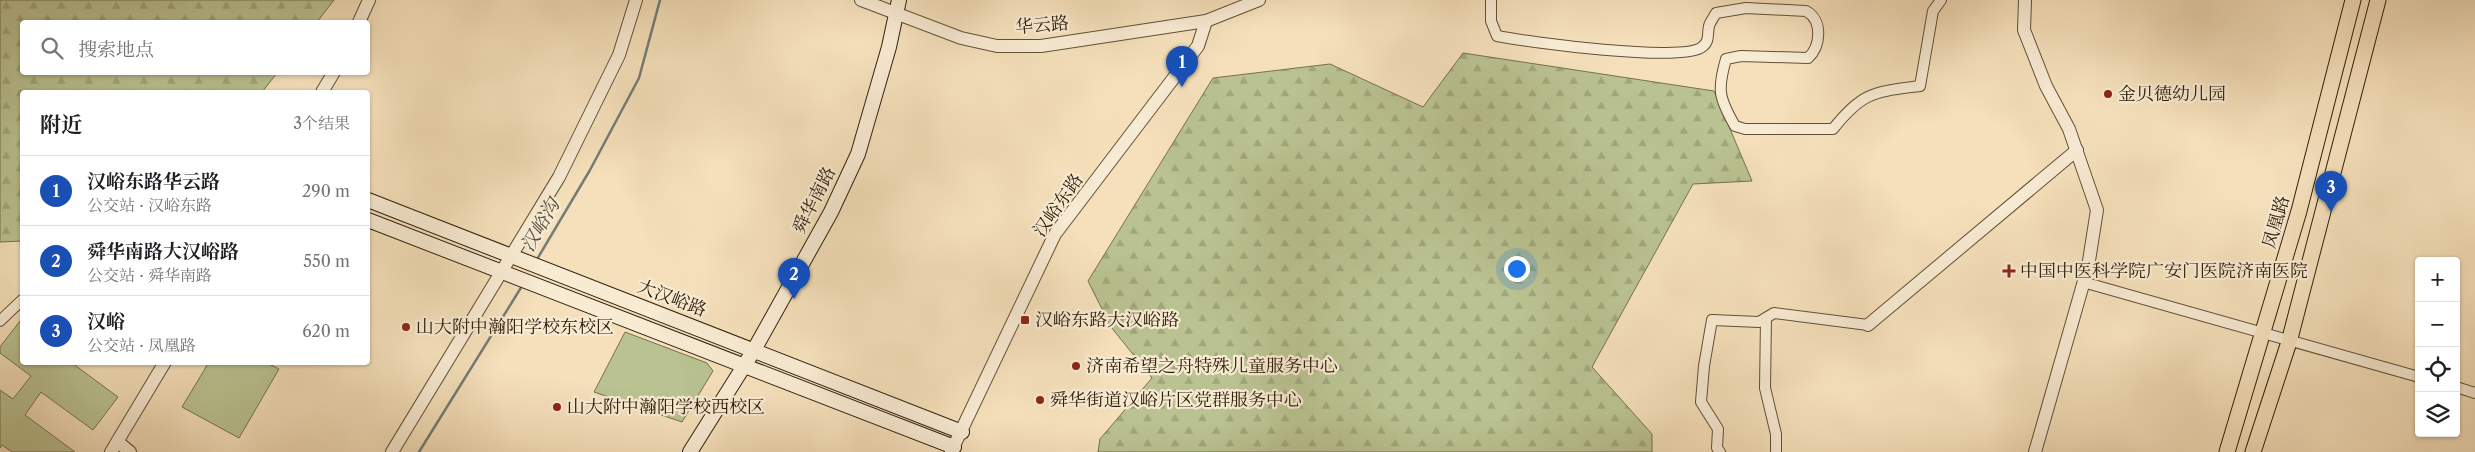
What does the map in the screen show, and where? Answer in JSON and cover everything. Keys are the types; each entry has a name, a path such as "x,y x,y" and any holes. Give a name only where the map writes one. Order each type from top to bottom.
{"main road":[{"name":"凤凰路","path":"2228,452 2261,333 2299,211 2353,0"},
{"path":"2253,452 2288,342 2378,0"},
{"name":"舜华南路","path":"690,452 754,350 831,212 858,154 898,6"},
{"name":"大汉峪路","path":"370,201 962,432"},
{"path":"370,221 524,282 743,365 953,449"}],"street":[{"path":"360,20 369,0"},
{"path":"392,452 559,177 596,106 619,56 636,0"},
{"name":"华云路","path":"861,0 898,6 961,38 997,46 1041,46 1206,21 1259,0"},
{"path":"1491,0 1491,21 1497,36 1533,43 1676,54 1701,49 1708,42 1709,26 1716,12 1746,8 1806,11 1813,15 1819,25 1815,52 1808,58 1741,56 1726,59 1719,88 1727,112 1735,126 1745,129 1833,129 1855,104 1870,94 1890,89 1920,86 1933,11 1941,0"},
{"path":"2025,0 2024,30 2046,86 2069,129 2097,210 2083,282 2035,452"},
{"name":"汉峪东路","path":"953,449 1055,234 1198,46 1206,21"},
{"path":"323,90 332,75"},
{"path":"1720,452 1717,448 1718,429 1701,402 1704,366 1712,320 1759,322 1774,313 1868,325 2077,150"},
{"path":"2083,282 2288,342 2415,376"},
{"path":"0,321 20,302"},
{"path":"1766,318 1765,388 1776,434 1776,452"},
{"path":"130,452 115,447 163,365"},
{"path":"2460,388 2475,392"}],"green space":[{"path":"0,0 334,0 319,20 20,20 20,75 275,75 264,90 20,90 20,241 0,242"},
{"path":"1463,53 1714,91 1752,181 1693,184 1592,367 1652,434 1652,452 1098,452 1100,439 1152,378 1111,327 1088,281 1213,78 1330,64 1423,107"},
{"path":"20,321 20,365 75,365 118,397 93,430 41,392 25,415 75,452 12,452 2,445 0,448 0,390 13,399 31,376 0,353 0,347"},
{"path":"625,332 707,363 713,371 682,422 594,392"},
{"path":"207,365 271,365 279,369 239,438 182,407"}],"waterway":[{"name":"汉峪沟","path":"536,261 590,170 639,78 660,0"},
{"name":"汉峪沟","path":"419,452 522,286"}],"place":[{"name":"汉峪东路华云路","path":"1182,87"},
{"name":"金贝德幼儿园","path":"2108,94"},
{"name":"汉峪","path":"2331,212"},
{"name":"中国中医科学院广安门医院济南医院","path":"2009,271"},
{"name":"舜华南路大汉峪路","path":"794,299"},
{"name":"汉峪东路大汉峪路","path":"1025,320"},
{"name":"山大附中瀚阳学校东校区","path":"406,327"},
{"name":"济南希望之舟特殊儿童服务中心","path":"1076,366"},
{"name":"舜华街道汉峪片区党群服务中心","path":"1040,400"},
{"name":"山大附中瀚阳学校西校区","path":"557,407"}]}
